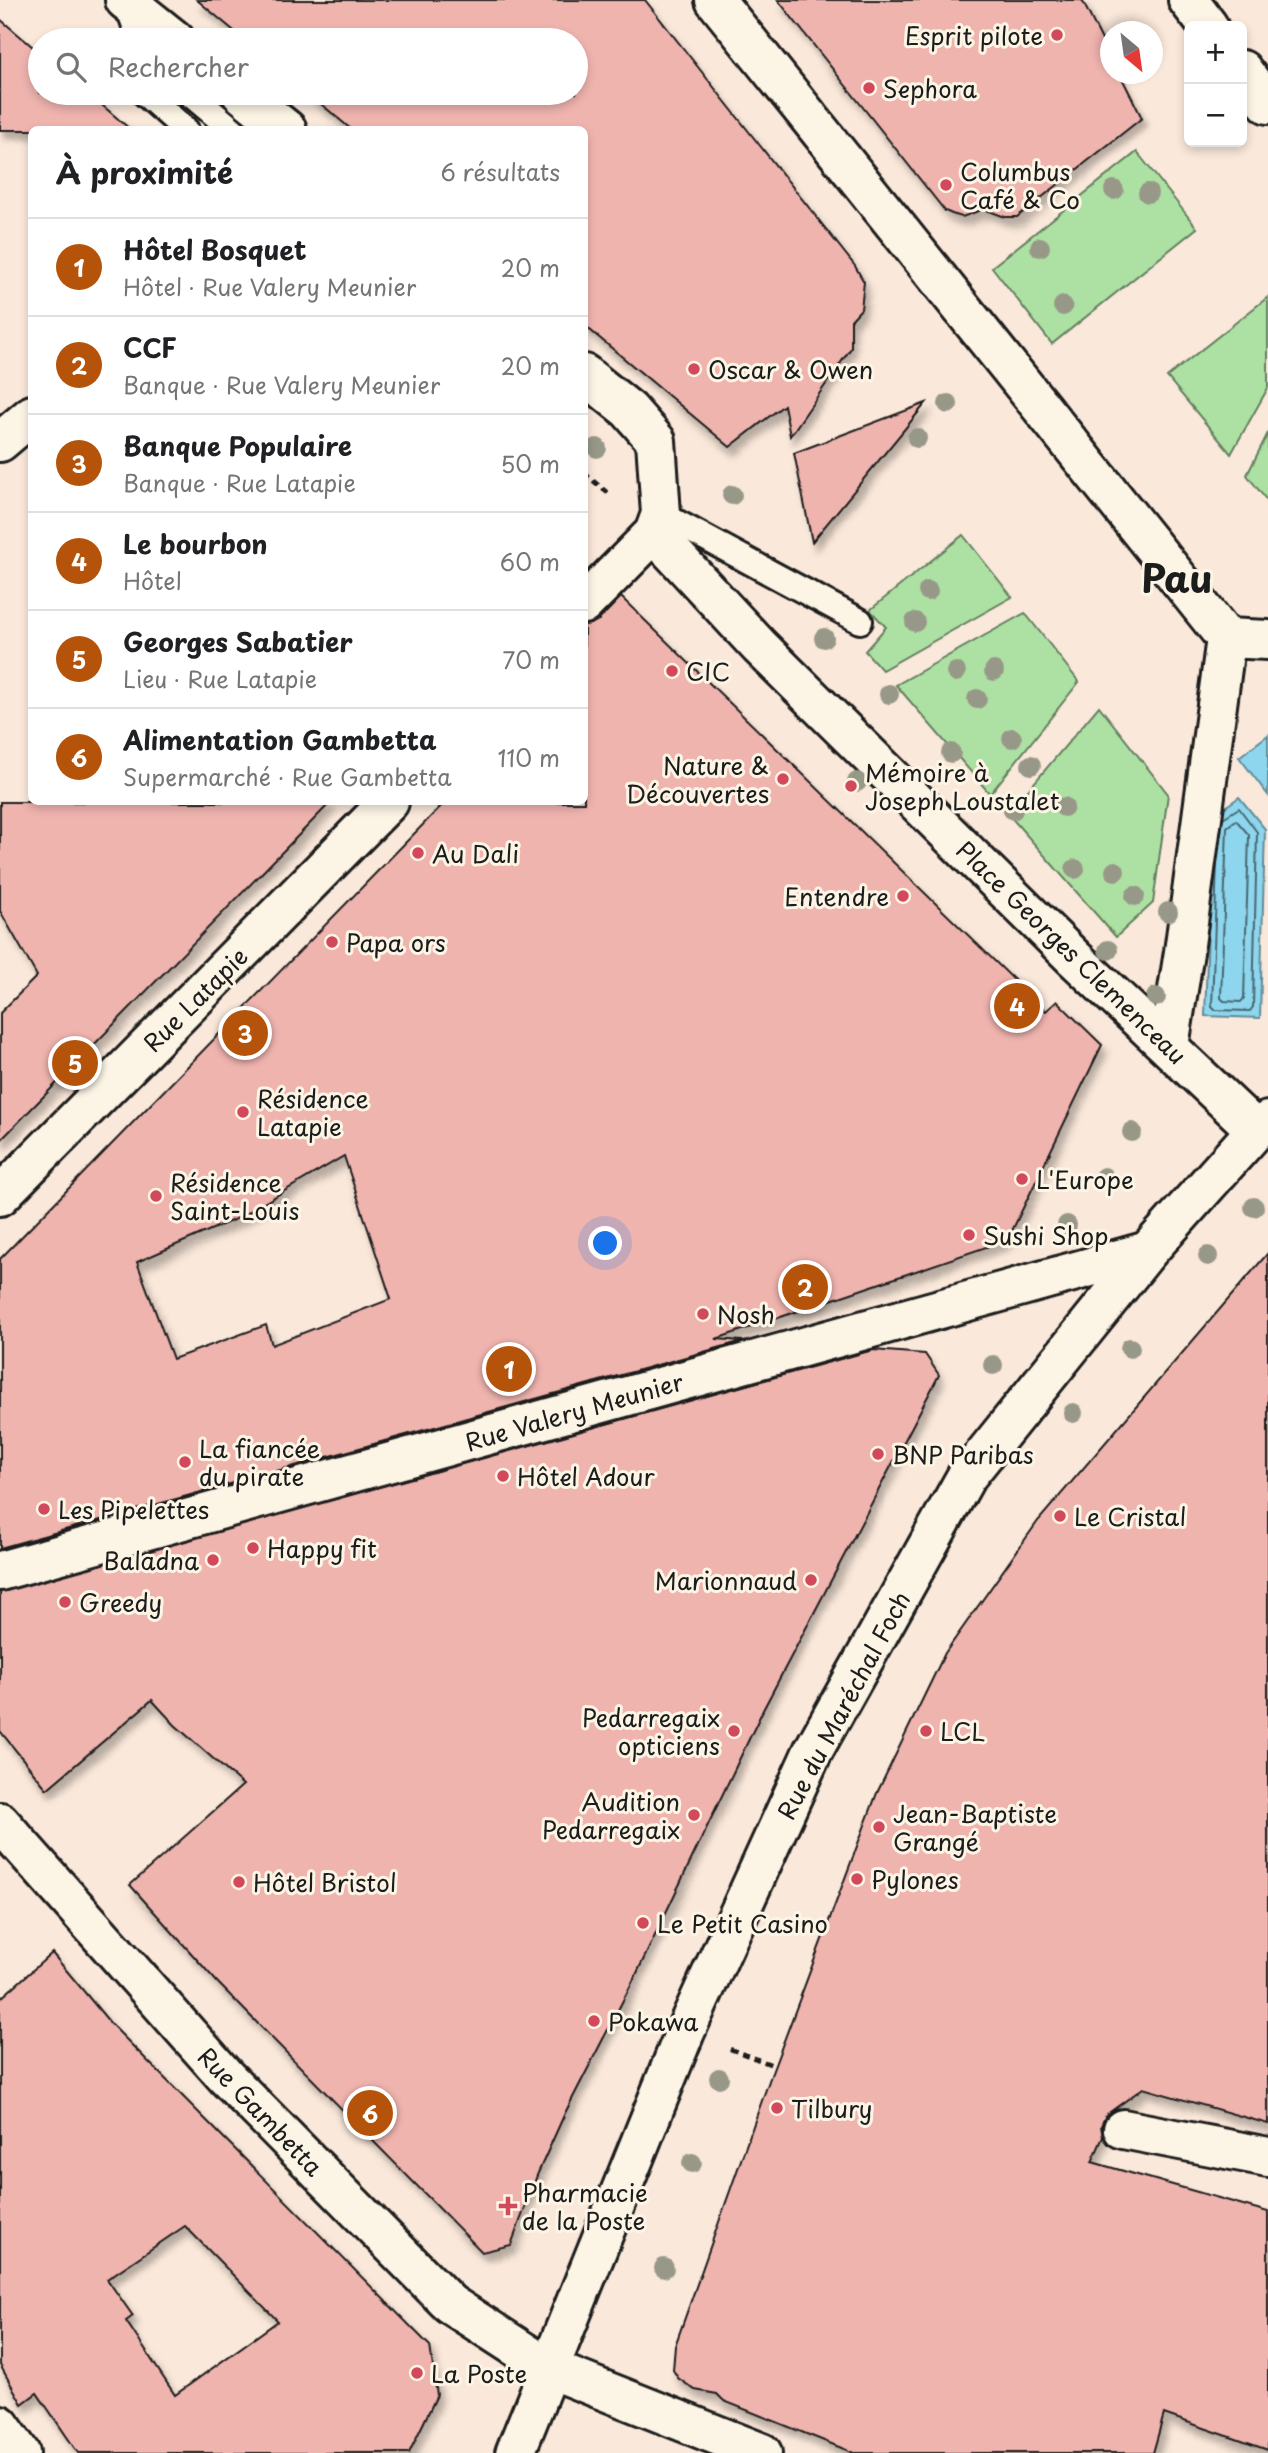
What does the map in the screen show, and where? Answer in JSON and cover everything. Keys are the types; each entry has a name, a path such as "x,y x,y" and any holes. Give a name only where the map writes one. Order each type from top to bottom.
{"street":[{"path":"715,0 1226,638 1184,952 1168,1046"},
{"path":"1188,0 1204,21"},
{"path":"126,1 160,28"},
{"path":"1247,77 1268,104"},
{"path":"256,105 282,126"},
{"path":"588,377 629,410 656,441 658,524 588,600"},
{"path":"0,442 28,418"},
{"name":"Place Georges Clemenceau","path":"658,524 759,646 1074,958 1168,1046 1262,1126"},
{"path":"1226,638 1268,640"},
{"name":"Rue Latapie","path":"0,1196 386,805"},
{"name":"Rue du Maréchal Foch","path":"515,2453 685,2032 813,1751 966,1477 1148,1251 1262,1126"},
{"name":"Rue Valery Meunier","path":"0,1571 1148,1251"},
{"name":"Rue Gambetta","path":"0,1822 226,2077 450,2304 550,2369 762,2453"},
{"path":"1123,2129 1268,2157"},
{"path":"0,2425 20,2453"}],"lane":[{"path":"123,28 126,1"},
{"path":"126,1 136,28"},
{"path":"158,105 181,126"},
{"path":"203,105 228,126"},
{"path":"658,524 860,621"}],"green space":[{"path":"1137,152 1197,228 1052,344 992,267"},
{"path":"1268,297 1268,388 1231,454 1167,377"},
{"path":"1268,433 1268,502 1247,475"},
{"path":"963,535 1012,597 882,670 865,651 886,627 870,610"},
{"path":"1025,613 1079,682 990,794 896,685"},
{"path":"1099,706 1168,794 1153,903 1116,937 1008,814"}],"water":[{"path":"1268,735 1268,795 1239,757"},
{"path":"1239,797 1265,829 1260,1018 1205,1016 1212,817"}],"building":[{"path":"197,0 645,0 855,266 864,282 861,309 851,320 851,348 790,436 784,405 730,447 588,328 588,126 347,126 322,105 588,105 588,28 231,28"},
{"path":"778,0 1082,0 1100,36 1100,84 1125,84 1142,118 1017,217 1005,217 984,209 962,217 945,211"},
{"path":"0,19 28,43 28,105 102,105 126,126 28,126 28,130 0,130"},
{"path":"926,403 812,542 794,453"},
{"path":"621,597 1046,1011 1057,1001 1102,1045 1010,1235 1004,1241 716,1339 743,1341 0,1548 0,1259 442,805 588,805 588,624 599,620","holes":["344,1156 391,1299 272,1345 266,1325 173,1359 137,1262 240,1217"]},
{"path":"0,802 28,802 28,805 328,805 0,1141 0,1013 37,976 0,911"},
{"path":"1268,1253 1268,2124 1143,2088 1106,2115 1101,2126 1103,2137 1092,2162 1268,2212 1268,2450 1164,2414 1153,2453 854,2453 724,2401 717,2394 695,2390 678,2378 673,2370 675,2346 770,2078 877,1793 945,1653 1038,1521"},
{"path":"873,1350 925,1354 939,1375 763,1710 637,1973 565,2113 538,2173 511,2245 482,2252 218,1983 130,1885 243,1785 175,1725 152,1700 47,1789 0,1731 0,1592"},
{"path":"52,1953 111,2024 430,2346 437,2395 409,2453 78,2453 37,2393 22,2404 0,2365 0,1999","holes":["185,2226 278,2321 175,2395 126,2321 133,2316 107,2279"]}],"place":[{"name":"Esprit pilote","path":"1057,35"},
{"name":"Sephora","path":"869,88"},
{"name":"Columbus Café & Co","path":"946,185"},
{"name":"Oscar & Owen","path":"694,369"},
{"name":"CIC","path":"672,671"},
{"name":"Nature & Découvertes","path":"783,779"},
{"name":"Mémoire à Joseph Loustalet","path":"851,786"},
{"name":"Au Dali","path":"418,853"},
{"name":"Entendre","path":"903,896"},
{"name":"Papa ors","path":"332,942"},
{"name":"Le bourbon","path":"1017,1006"},
{"name":"Banque Populaire","path":"245,1033"},
{"name":"Georges Sabatier","path":"75,1063"},
{"name":"Résidence Latapie","path":"243,1112"},
{"name":"L'Europe","path":"1022,1179"},
{"name":"Résidence Saint-Louis","path":"156,1196"},
{"name":"Sushi Shop","path":"969,1235"},
{"name":"CCF","path":"805,1287"},
{"name":"Nosh","path":"703,1314"},
{"name":"Hôtel Bosquet","path":"509,1369"},
{"name":"BNP Paribas","path":"878,1454"},
{"name":"La fiancée du pirate","path":"185,1462"},
{"name":"Hôtel Adour","path":"503,1476"},
{"name":"Les Pipelettes","path":"44,1509"},
{"name":"Le Cristal","path":"1060,1516"},
{"name":"Happy fit","path":"253,1548"},
{"name":"Baladna","path":"213,1560"},
{"name":"Marionnaud","path":"811,1580"},
{"name":"Greedy","path":"65,1602"},
{"name":"Pedarregaix opticiens","path":"734,1731"},
{"name":"LCL","path":"926,1731"},
{"name":"Audition Pedarregaix","path":"694,1815"},
{"name":"Jean-Baptiste Grangé","path":"879,1827"},
{"name":"Pylones","path":"857,1879"},
{"name":"Hôtel Bristol","path":"239,1882"},
{"name":"Le Petit Casino","path":"643,1923"},
{"name":"Pokawa","path":"594,2021"},
{"name":"Tilbury","path":"777,2108"},
{"name":"Alimentation Gambetta","path":"370,2113"},
{"name":"Pharmacie de la Poste","path":"508,2206"},
{"name":"La Poste","path":"417,2373"}],"district":[{"name":"Pau","path":"1177,577"}]}
